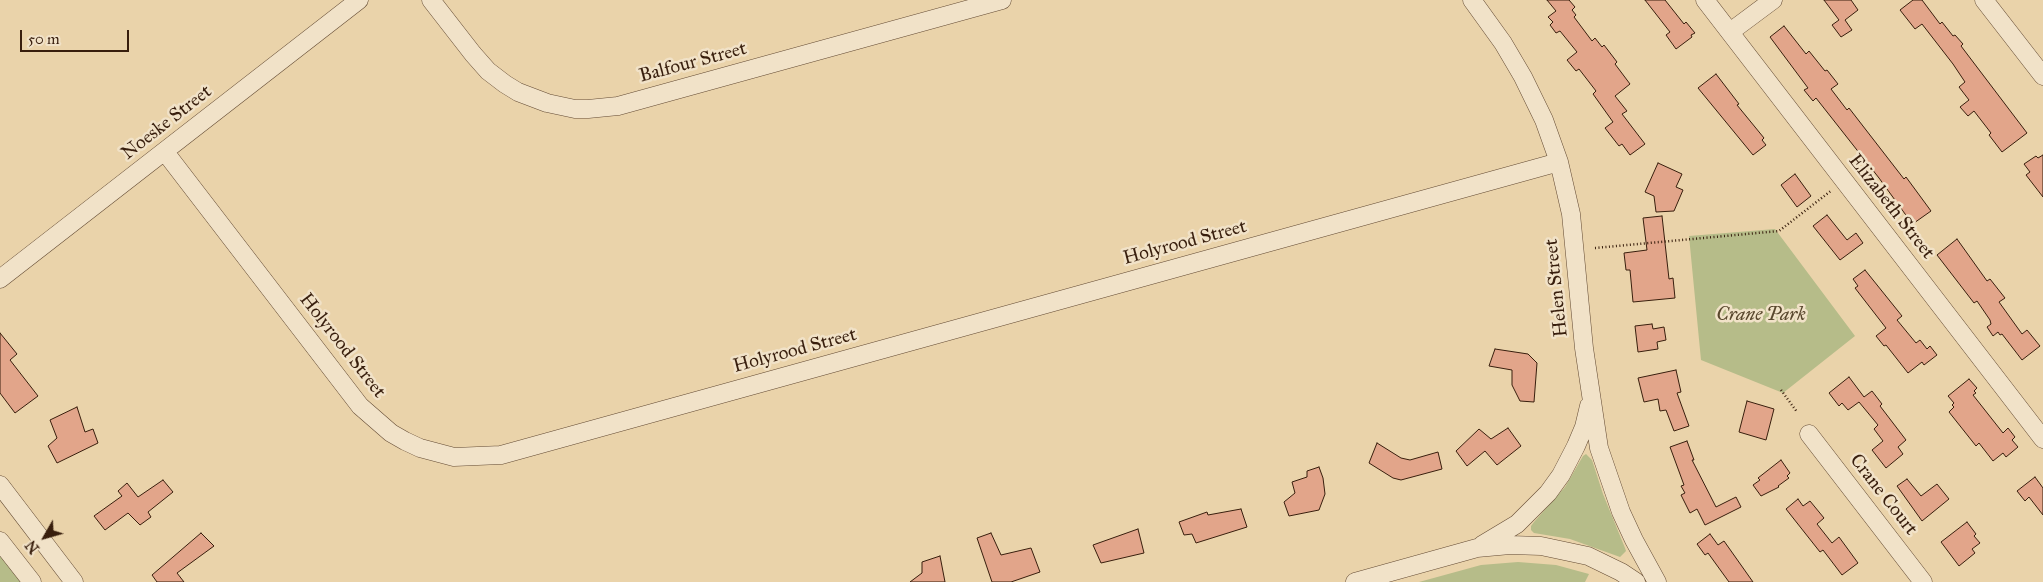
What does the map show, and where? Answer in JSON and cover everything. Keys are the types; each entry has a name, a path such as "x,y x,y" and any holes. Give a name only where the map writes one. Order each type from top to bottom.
{"street":[{"name":"Noeske Street","path":"0,279 359,0"},
{"name":"Balfour Street","path":"432,0 473,54 488,71 505,84 518,92 547,103 575,109 618,106 1002,0"},
{"name":"Helen Street","path":"1472,0 1523,77 1544,120 1559,162 1571,214 1591,398 1600,448 1609,480 1634,540 1657,582"},
{"name":"Elizabeth Street","path":"1705,0 2043,439"},
{"path":"1730,32 1773,0"},
{"path":"1984,0 2043,76"},
{"name":"Holyrood Street","path":"165,152 360,406 392,433 405,441 420,448 454,457 501,454 1559,162"},
{"path":"1477,548 1517,524 1548,493 1561,475 1576,446 1584,427 1591,398"},
{"name":"Crane Court","path":"1809,434 1923,582"},
{"path":"0,485 73,581"},
{"path":"0,541 32,582"},
{"path":"1355,582 1477,548 1510,545 1541,546 1588,556 1621,572 1636,582"}],"path":[{"path":"1595,248 1779,231 1832,190"},
{"path":"1781,390 1797,412"}],"green space":[{"name":"Crane Park","path":"1775,229 1855,336 1783,393 1701,360 1689,236"},
{"path":"1586,454 1592,460 1603,494 1626,551 1620,557 1570,539 1534,533 1531,530 1531,526 1565,487"},
{"path":"0,553 23,582 0,582"},
{"path":"1518,562 1556,565 1589,574 1585,582 1419,582 1481,565"}],"building":[{"path":"1547,0 1569,0 1575,7 1572,10 1576,15 1574,17 1592,41 1595,38 1602,47 1604,45 1630,84 1615,96 1627,111 1622,114 1645,144 1630,155 1622,144 1619,146 1605,128 1613,122 1593,94 1596,91 1579,69 1576,71 1567,60 1577,52 1560,31 1556,33 1550,25 1553,22 1548,17 1556,11"},
{"path":"1645,0 1665,0 1684,24 1686,22 1695,33 1676,49 1666,35 1670,32"},
{"path":"1824,0 1851,0 1858,10 1845,20 1852,30 1841,37 1832,25 1839,20"},
{"path":"1913,0 1922,0 1940,24 1942,22 1953,36 1955,35 1963,44 1961,46 2027,133 2002,152 1989,135 1991,133 1974,111 1968,116 1960,107 1969,100 1959,87 1965,82 1953,64 1922,24 1915,29 1900,10"},
{"path":"1784,26 1806,54 1809,51 1825,71 1827,70 1838,84 1831,89 1847,110 1849,108 1904,179 1906,177 1931,211 1914,223 1910,217 1908,218 1816,98 1813,101 1804,90 1808,88 1770,37"},
{"path":"1716,74 1739,104 1737,105 1764,138 1762,140 1766,145 1753,155 1698,88"},
{"path":"2043,155 2043,197 2026,175 2030,172 2024,164 2036,156 2038,158"},
{"path":"1658,163 1682,174 1676,187 1683,190 1674,211 1656,212 1654,196 1645,192"},
{"path":"1795,174 1811,196 1797,207 1781,185"},
{"path":"1827,215 1847,240 1856,233 1863,243 1840,260 1813,226"},
{"path":"1662,216 1669,279 1673,278 1675,298 1633,302 1630,270 1626,270 1624,253 1647,250 1643,218"},
{"path":"1957,239 1987,281 1990,279 2005,298 1999,302 2022,334 2027,330 2040,346 2022,360 2002,334 2000,335 1998,332 1993,336 1987,327 1991,324 1990,320 1977,301 1974,303 1937,255"},
{"path":"1865,270 1902,316 1897,320 1916,343 1920,340 1927,349 1930,346 1937,355 1924,365 1922,362 1908,373 1886,345 1884,346 1876,336 1886,328 1855,288 1858,286 1853,279"},
{"path":"1652,324 1653,329 1664,327 1666,340 1657,342 1658,349 1638,352 1635,326"},
{"path":"0,333 17,354 10,360 38,396 15,413 0,393"},
{"path":"1495,349 1528,354 1537,363 1534,402 1520,401 1512,385 1512,370 1489,366"},
{"path":"1676,370 1681,392 1677,393 1689,426 1674,431 1666,410 1660,411 1658,399 1644,402 1638,378"},
{"path":"1849,377 1864,397 1872,391 1882,404 1880,406 1906,440 1898,447 1903,454 1886,468 1872,450 1883,441 1874,429 1878,425 1859,402 1848,410 1842,403 1839,406 1829,393"},
{"path":"1969,379 1977,388 1974,391 1976,393 1973,395 2003,433 2008,428 2015,437 2012,440 2018,447 2006,457 2003,453 1993,461 1979,443 1976,446 1949,412 1954,407 1952,405 1954,403 1948,396"},
{"path":"1747,401 1774,409 1766,440 1739,432"},
{"path":"77,407 85,432 93,429 98,443 57,463 48,446 57,438 50,420"},
{"path":"1508,428 1521,446 1497,465 1485,451 1467,466 1456,451 1479,429 1491,439"},
{"path":"1687,441 1694,460 1692,460 1716,507 1736,497 1741,507 1705,525 1697,509 1690,513 1681,495 1685,493 1681,486 1684,485 1670,447"},
{"path":"1377,443 1401,458 1410,460 1438,452 1442,469 1401,480 1393,478 1369,463"},
{"path":"1781,460 1790,473 1787,476 1789,478 1779,487 1761,496 1753,485 1760,480 1758,478"},
{"path":"1319,467 1323,478 1325,494 1319,510 1289,516 1284,502 1295,493 1292,482 1307,477 1307,471"},
{"path":"2035,477 2043,488 2043,515 2029,497 2025,501 2017,491"},
{"path":"1907,479 1921,496 1937,484 1949,499 1922,521 1897,486"},
{"path":"163,480 173,492 148,512 151,517 140,525 128,513 105,530 94,516 122,496 118,491 127,483 138,497"},
{"path":"1798,499 1803,506 1810,501 1824,518 1817,524 1832,543 1839,537 1858,563 1842,575 1823,550 1820,552 1786,509"},
{"path":"1241,509 1247,527 1196,543 1192,534 1184,535 1179,522 1207,512 1208,515"},
{"path":"1967,522 1980,543 1972,549 1975,553 1959,566 1941,542"},
{"path":"1138,529 1144,553 1101,563 1093,545"},
{"path":"201,533 214,546 177,573 184,582 157,582 152,575"},
{"path":"991,533 1001,555 1031,548 1040,572 1011,582 992,582 977,538"},
{"path":"1710,534 1718,545 1724,541 1753,582 1729,582 1708,553 1705,555 1697,544"},
{"path":"940,556 945,582 910,582 922,573 922,562"}]}
